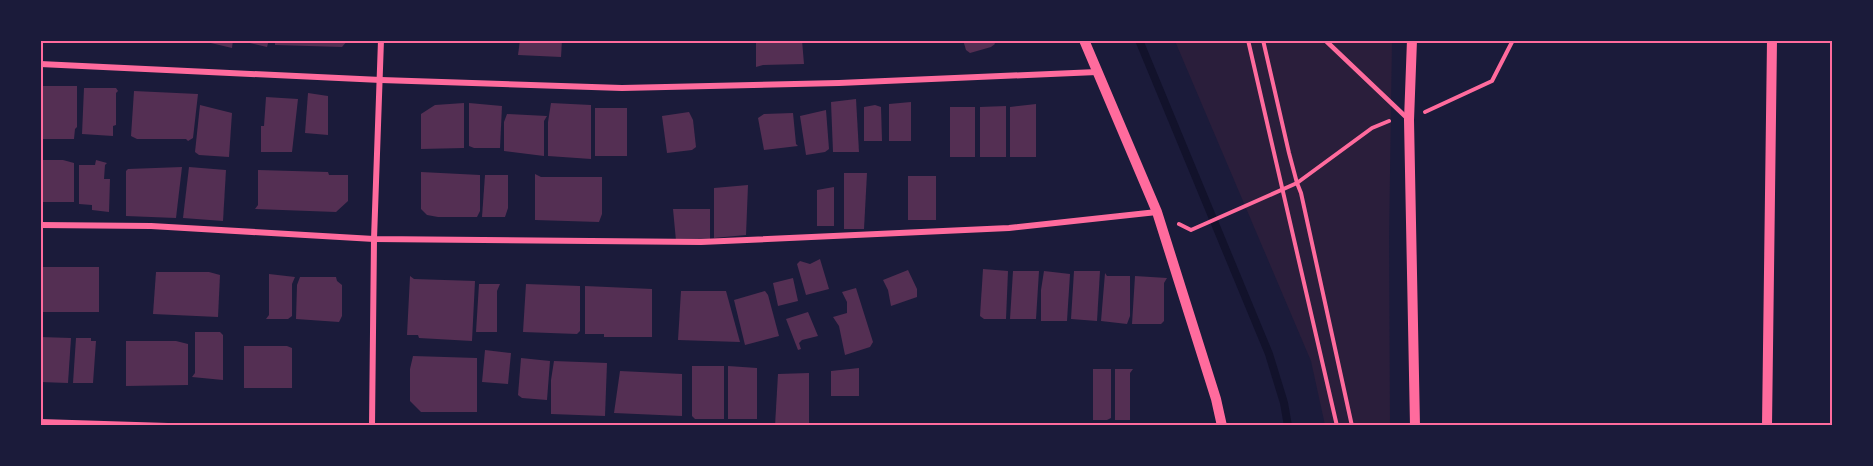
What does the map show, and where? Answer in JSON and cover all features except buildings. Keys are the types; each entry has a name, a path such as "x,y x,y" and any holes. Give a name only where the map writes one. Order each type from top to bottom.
{"street":[{"path":"372,426 374,239 381,40"},
{"path":"1084,40 1157,212 1216,399 1222,426"},
{"path":"1412,40 1409,120 1415,426"},
{"path":"1767,426 1772,40"},
{"path":"40,64 381,80 622,88 839,83 1097,72"},
{"path":"40,225 151,226 374,239 701,242 1009,228 1157,212"},
{"path":"40,422 168,426"}],"lane":[{"path":"1325,40 1409,120"}],"path":[{"path":"1248,40 1337,426"},
{"path":"1263,40 1296,183 1301,193 1352,426"},
{"path":"1191,230 1296,183 1372,128 1388,122 1409,120 1492,81 1513,40"}],"shaded area":[{"path":"1175,41 1392,41 1389,239 1390,425 1325,425 1311,361"}],"waterway":[{"path":"1139,40 1269,354 1284,403 1288,426"}]}
